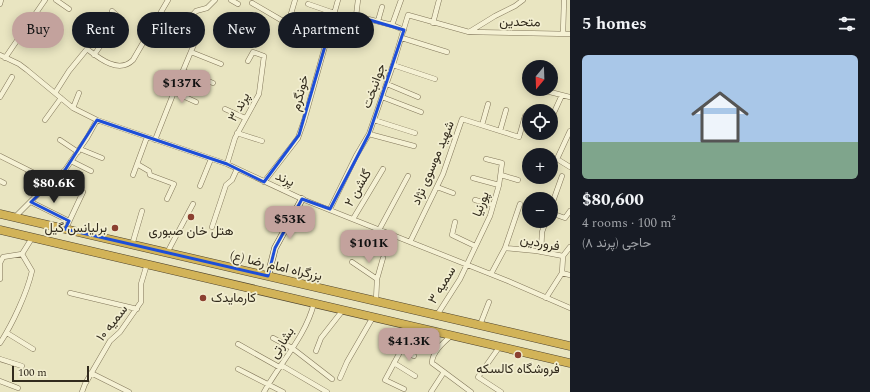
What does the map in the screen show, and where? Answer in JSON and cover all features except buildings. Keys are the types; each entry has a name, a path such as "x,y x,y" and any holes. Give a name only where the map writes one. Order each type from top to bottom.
{"highway":[{"name":"بزرگراه امام رضا (ع)","path":"2,215 570,346"},
{"path":"2,233 32,238 147,264 570,362"}],"street":[{"path":"5,58 45,0"},
{"path":"56,0 69,9"},
{"path":"162,12 168,0"},
{"path":"195,12 207,8 215,0"},
{"path":"231,0 238,4"},
{"path":"292,12 295,0"},
{"name":"خونگرم","path":"334,12 338,0"},
{"path":"356,12 358,0"},
{"path":"392,25 401,0"},
{"path":"433,22 439,0"},
{"path":"469,32 523,0"},
{"path":"563,34 564,0"},
{"path":"252,3 278,18"},
{"path":"308,4 331,12"},
{"path":"378,22 382,7"},
{"path":"564,8 570,8"},
{"name":"جوانبخت","path":"330,210 374,120 402,38 408,15 469,32"},
{"path":"374,21 392,25 404,30"},
{"name":"متحدین","path":"469,32 570,34"},
{"path":"402,38 447,52"},
{"path":"94,55 99,48"},
{"path":"55,93 69,71 87,49 94,55 110,64 120,67 129,64 141,48"},
{"path":"155,140 193,48"},
{"name":"خونگرم","path":"264,182 299,136 324,48"},
{"path":"191,52 221,64"},
{"name":"پرند ۳","path":"227,164 237,133 259,94 264,56 253,52 248,61"},
{"name":"پرند","path":"0,56 27,70 73,108 97,120 227,164 302,199 491,274 570,308"},
{"path":"393,65 435,79"},
{"path":"183,71 213,83"},
{"path":"0,97 12,77"},
{"path":"387,84 418,97"},
{"path":"174,92 196,102"},
{"path":"73,108 79,93"},
{"path":"558,94 570,97"},
{"path":"558,104 562,95"},
{"path":"382,97 421,112"},
{"path":"45,120 61,98"},
{"path":"482,126 488,104"},
{"path":"225,109 245,118"},
{"path":"500,131 506,110"},
{"name":"شهید موسوی نژاد","path":"410,242 443,174 462,119 519,137 522,124"},
{"path":"15,218 47,185 65,170 79,151 97,120"},
{"path":"374,120 415,133"},
{"path":"570,130 557,159 570,167"},
{"path":"237,133 262,141"},
{"path":"368,134 414,146"},
{"path":"133,175 147,137"},
{"path":"60,140 79,151 102,158"},
{"path":"0,156 38,175 47,185"},
{"path":"200,186 211,159"},
{"path":"486,159 502,163 501,175 518,180"},
{"path":"72,161 91,171"},
{"path":"137,164 148,171 150,175 174,184 167,199"},
{"path":"212,226 226,185 232,180 237,169"},
{"name":"گلشن ۲","path":"353,219 383,169"},
{"name":"پورنیا","path":"467,265 490,216 501,175"},
{"path":"379,230 408,176"},
{"path":"556,192 562,176"},
{"path":"473,178 499,185"},
{"path":"437,187 453,193"},
{"path":"65,229 83,192"},
{"path":"268,276 275,248 302,199"},
{"path":"475,200 493,205"},
{"path":"31,202 69,221"},
{"path":"167,253 193,204"},
{"path":"505,248 520,204"},
{"path":"132,245 142,211"},
{"path":"558,216 565,218 570,211"},
{"path":"455,222 452,235 475,246"},
{"path":"541,252 543,228"},
{"path":"0,279 0,263 3,257 22,254 32,238"},
{"path":"563,256 570,247"},
{"name":"فروردین","path":"491,274 505,248 563,256 562,273 546,298"},
{"path":"0,343 7,333 28,287 32,271 22,254"},
{"path":"376,301 377,279 383,258"},
{"path":"352,262 377,279"},
{"name":"سمیه ۱۰","path":"82,392 91,373 110,341 120,332 141,302 140,284 147,264"},
{"name":"سمیه ۳","path":"437,316 467,265"},
{"name":"فروردین","path":"562,273 570,275"},
{"path":"70,293 137,309"},
{"path":"480,326 488,302"},
{"name":"بشارتی","path":"264,392 300,336 312,311 314,303"},
{"path":"316,351 321,338 343,310"},
{"path":"340,378 347,362 373,317"},
{"path":"404,389 385,380 414,326"},
{"path":"7,333 33,349"},
{"path":"441,333 442,344"},
{"path":"452,335 442,344 432,358 432,363 471,392"},
{"path":"273,338 292,348 332,379"},
{"path":"238,344 327,392"},
{"path":"500,346 478,377 501,392"},
{"path":"402,349 414,356"},
{"path":"0,359 22,366"},
{"path":"394,363 415,376"},
{"path":"238,369 283,392"},
{"path":"433,391 444,372"},
{"path":"91,373 129,392"},
{"path":"0,381 18,388"}],"highlighted area":[{"path":"356,16 404,30 369,134 330,209 302,199 275,248 268,276 65,229 69,221 31,202 65,170 97,120 227,164 264,182 299,135 332,22"}],"place":[{"name":"هتل خان صبوری","path":"191,217"},
{"name":"برلیانس گیل","path":"115,228"},
{"name":"کارمایدک","path":"203,298"},
{"name":"فروشگاه کالسکه","path":"518,355"}]}
